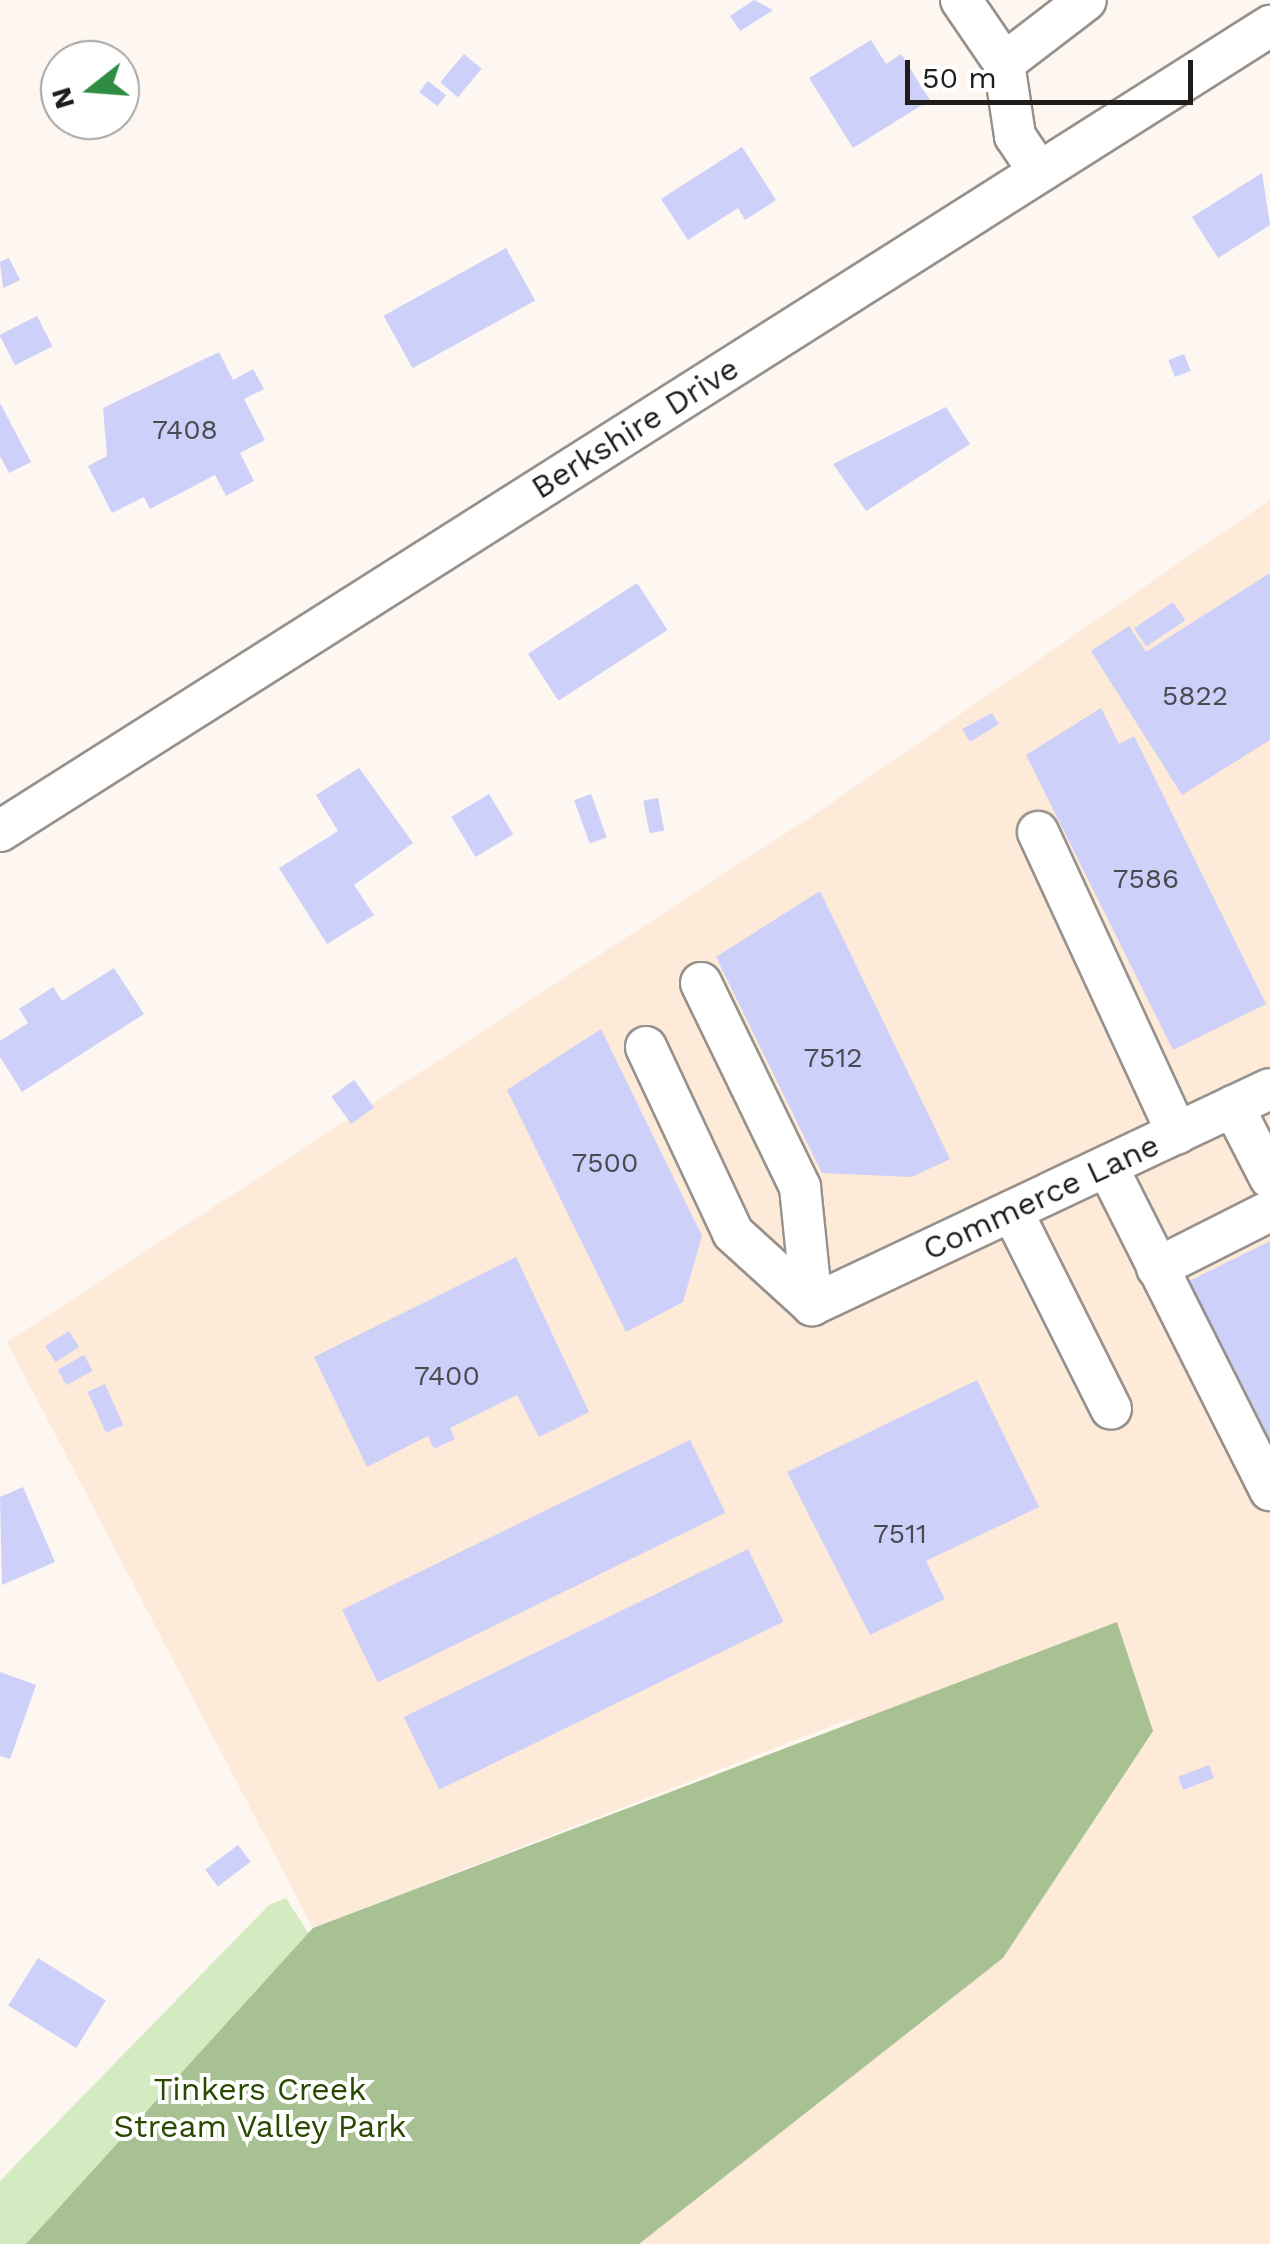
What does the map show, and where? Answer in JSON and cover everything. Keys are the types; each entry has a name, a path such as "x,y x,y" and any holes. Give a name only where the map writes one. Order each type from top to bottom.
{"street":[{"path":"960,0 1004,63 1015,136 1039,172"},
{"path":"1004,63 1086,0"},
{"name":"Berkshire Drive","path":"0,831 1270,26"},
{"path":"1038,832 1177,1133"},
{"path":"701,983 800,1188 812,1305"},
{"path":"646,1047 733,1234 812,1305"},
{"name":"Commerce Lane","path":"812,1305 1270,1089"},
{"path":"1232,1106 1270,1178"},
{"path":"1106,1166 1270,1490"},
{"path":"1012,1211 1111,1409"},
{"path":"1157,1268 1270,1211"}],"shaded area":[{"path":"1270,500 1270,2244 639,2244 1003,1958 852,1718 313,1928 7,1342 823,809"}],"green space":[{"path":"1117,1622 1153,1731 1003,1958 639,2244 26,2244 313,1928"},
{"name":"Tinkers Creek Stream Valley Park","path":"286,1898 507,2244 0,2244 0,2181 269,1905"}],"building":[{"path":"754,0 773,10 740,31 730,16"},
{"path":"871,40 886,64 901,54 930,100 853,148 809,78"},
{"path":"464,54 482,69 458,97 440,82"},
{"path":"428,81 446,95 438,106 419,92"},
{"path":"742,147 776,200 745,220 738,208 688,240 661,199"},
{"path":"1262,173 1270,225 1218,258 1192,217"},
{"path":"506,248 535,300 413,368 384,316"},
{"path":"9,258 20,280 3,288 0,262"},
{"path":"37,316 52,346 15,365 0,335"},
{"path":"219,352 233,380 253,369 264,389 244,399 265,440 240,453 254,481 226,496 215,475 150,509 144,497 112,513 88,466 107,456 103,408"},
{"path":"1184,354 1191,371 1175,377 1168,360"},
{"path":"0,403 31,462 9,473 0,456"},
{"path":"946,407 970,444 866,511 833,464"},
{"path":"1270,573 1270,740 1182,795 1091,651 1129,626 1146,652"},
{"path":"637,583 667,630 558,701 528,654"},
{"path":"1173,602 1185,620 1146,647 1134,628"},
{"path":"1101,708 1119,744 1134,736 1266,1004 1173,1050 1026,755"},
{"path":"992,713 999,724 970,742 962,729"},
{"path":"359,768 413,843 354,885 374,915 327,944 279,868 338,831 316,795"},
{"path":"489,794 513,834 475,857 451,817"},
{"path":"591,794 607,837 590,843 574,800"},
{"path":"658,798 664,830 650,833 643,801"},
{"path":"820,891 950,1159 912,1177 822,1173 716,957"},
{"path":"114,968 144,1014 22,1092 0,1057 0,1041 28,1023 19,1009 53,987 62,1001"},
{"path":"601,1029 702,1236 683,1302 626,1332 507,1090"},
{"path":"354,1080 374,1108 351,1124 331,1096"},
{"path":"1270,1241 1270,1454 1185,1283"},
{"path":"516,1257 589,1412 539,1437 517,1395 450,1428 455,1439 434,1449 428,1436 367,1467 314,1357"},
{"path":"69,1331 79,1347 55,1362 45,1346"},
{"path":"84,1355 93,1371 66,1385 58,1370"},
{"path":"977,1380 1039,1507 926,1561 945,1599 870,1635 787,1472"},
{"path":"105,1384 123,1425 106,1433 88,1392"},
{"path":"690,1440 726,1513 378,1682 342,1610"},
{"path":"23,1487 55,1562 2,1585 0,1497"},
{"path":"748,1549 784,1622 439,1790 404,1717"},
{"path":"0,1672 36,1685 10,1759 0,1756"},
{"path":"1209,1765 1214,1778 1183,1790 1178,1777"},
{"path":"238,1845 251,1862 218,1886 205,1870"},
{"path":"38,1958 106,2000 76,2048 8,2005"}]}
